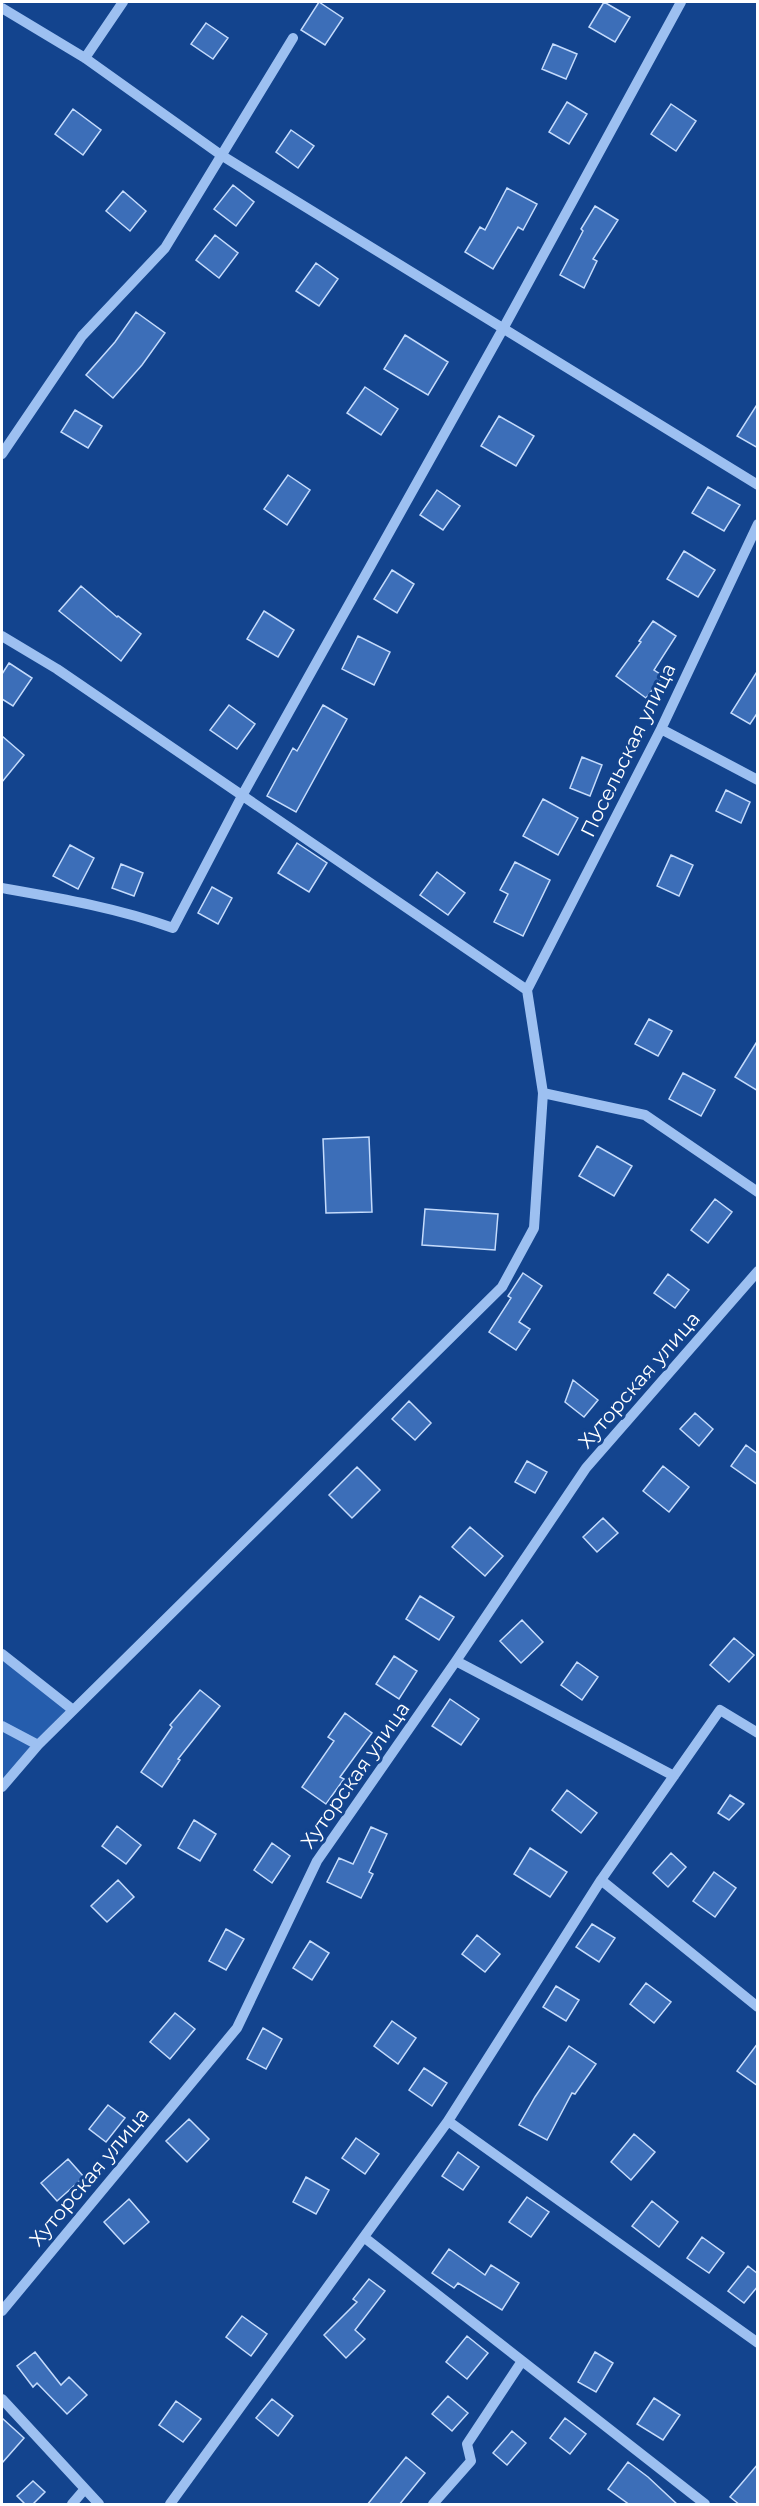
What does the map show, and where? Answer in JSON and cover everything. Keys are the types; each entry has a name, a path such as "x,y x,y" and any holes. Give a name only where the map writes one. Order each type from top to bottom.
{"street":[{"path":"85,58 123,2"},
{"path":"2,888 145,918 173,928 243,794 504,327 681,2"},
{"path":"2,8 85,58 221,155 758,485"},
{"path":"2,454 82,336 165,248 293,38"},
{"name":"Посельская улица","path":"527,990 661,729 758,524"},
{"path":"2,636 57,669 243,794 527,990 543,1094 534,1227 502,1287 73,1710 38,1745 2,1787"},
{"path":"661,729 758,780"},
{"path":"543,1094 645,1115 758,1192"},
{"name":"Хуторская улица","path":"2,2311 237,2028 317,1861 586,1468 758,1271"},
{"path":"2,1654 73,1710"},
{"path":"456,1661 674,1776"},
{"path":"170,2505 448,2121 602,1880 720,1710 758,1733"},
{"path":"2,1726 38,1745"},
{"path":"602,1880 758,2007"},
{"path":"448,2121 758,2343"},
{"path":"365,2238 705,2505"},
{"path":"433,2505 471,2461 467,2444 522,2361"},
{"path":"2,2399 99,2505"},
{"path":"72,2505 84,2490"}],"shaded area":[{"path":"2,1651 73,1710 2,1788"}],"building":[{"path":"319,2 343,18 325,45 301,30"},
{"path":"604,2 630,17 615,42 589,27"},
{"path":"206,23 228,38 213,59 191,44"},
{"path":"553,44 577,54 566,79 542,69"},
{"path":"567,102 587,114 569,144 549,132"},
{"path":"671,104 696,121 676,151 651,134"},
{"path":"73,109 101,130 83,155 55,134"},
{"path":"291,130 314,146 298,168 276,152"},
{"path":"233,185 254,202 236,226 214,209"},
{"path":"507,188 537,204 523,230 518,227 493,269 465,252 480,227 485,230"},
{"path":"123,191 146,211 130,231 106,211"},
{"path":"595,206 618,220 593,259 597,261 584,288 560,275 583,231 581,229"},
{"path":"215,235 238,253 219,278 196,260"},
{"path":"316,263 338,279 319,306 296,291"},
{"path":"136,312 165,333 142,365 113,398 86,375 115,342"},
{"path":"405,335 448,362 428,395 384,369"},
{"path":"365,387 398,409 381,435 347,413"},
{"path":"758,403 758,448 737,436"},
{"path":"75,410 102,426 88,448 61,432"},
{"path":"499,416 534,436 516,466 481,446"},
{"path":"288,475 310,490 287,525 264,509"},
{"path":"708,487 740,505 724,531 692,513"},
{"path":"437,490 460,506 443,530 420,515"},
{"path":"684,551 715,570 698,597 667,579"},
{"path":"392,570 414,584 397,613 374,599"},
{"path":"81,586 141,634 121,661 59,611"},
{"path":"264,611 294,630 278,657 247,639"},
{"path":"653,621 676,636 654,670 663,676 646,698 616,676"},
{"path":"358,636 390,652 374,685 342,669"},
{"path":"9,663 32,678 13,706 2,699 2,674"},
{"path":"758,670 758,712 750,724 731,713"},
{"path":"229,705 255,724 237,749 210,730"},
{"path":"323,705 347,719 296,812 267,796 293,748 297,751"},
{"path":"2,736 24,755 2,782"},
{"path":"582,757 602,765 590,796 570,788"},
{"path":"726,790 750,802 741,823 716,811"},
{"path":"543,799 578,818 558,855 523,836"},
{"path":"297,843 327,863 309,892 278,873"},
{"path":"70,845 94,858 78,889 53,876"},
{"path":"671,855 693,865 679,896 657,886"},
{"path":"515,862 550,880 523,936 494,922 508,894 500,890"},
{"path":"121,864 143,873 134,896 112,888"},
{"path":"437,872 465,893 448,915 420,895"},
{"path":"212,887 232,898 218,924 198,913"},
{"path":"649,1019 672,1031 658,1056 635,1044"},
{"path":"758,1040 758,1091 735,1077"},
{"path":"683,1073 715,1090 701,1116 669,1099"},
{"path":"369,1137 372,1212 326,1213 323,1139"},
{"path":"597,1146 632,1166 614,1196 579,1176"},
{"path":"715,1199 732,1212 708,1243 691,1230"},
{"path":"425,1209 498,1214 495,1250 422,1245"},
{"path":"523,1273 542,1286 519,1322 530,1329 516,1350 489,1332 511,1298 508,1296"},
{"path":"668,1274 689,1290 675,1308 654,1293"},
{"path":"573,1380 598,1400 584,1417 565,1402"},
{"path":"409,1401 431,1423 415,1440 392,1419"},
{"path":"695,1413 713,1429 699,1446 680,1429"},
{"path":"746,1445 758,1454 758,1485 731,1466"},
{"path":"527,1461 547,1472 535,1493 515,1482"},
{"path":"663,1466 689,1487 669,1512 643,1491"},
{"path":"357,1467 380,1490 352,1518 329,1495"},
{"path":"603,1518 618,1533 597,1552 583,1537"},
{"path":"470,1527 503,1556 485,1576 452,1547"},
{"path":"420,1596 454,1617 439,1640 406,1619"},
{"path":"522,1620 543,1642 521,1663 500,1641"},
{"path":"734,1638 754,1655 729,1682 710,1665"},
{"path":"394,1656 417,1671 399,1699 376,1684"},
{"path":"577,1662 598,1677 582,1700 561,1685"},
{"path":"200,1690 220,1706 178,1759 180,1760 162,1787 141,1772 172,1727 170,1725"},
{"path":"450,1699 479,1719 461,1745 432,1726"},
{"path":"345,1713 372,1733 340,1777 344,1779 326,1804 302,1787 334,1741 328,1737"},
{"path":"567,1790 597,1813 581,1833 552,1810"},
{"path":"730,1795 744,1804 729,1820 718,1813"},
{"path":"194,1820 216,1834 200,1861 178,1848"},
{"path":"117,1826 141,1845 126,1864 102,1846"},
{"path":"371,1827 387,1834 369,1872 373,1874 361,1898 327,1882 339,1858 353,1864"},
{"path":"272,1843 290,1856 272,1883 254,1870"},
{"path":"530,1848 567,1872 550,1897 514,1874"},
{"path":"671,1853 686,1867 668,1887 653,1873"},
{"path":"714,1872 736,1888 715,1917 693,1901"},
{"path":"118,1880 134,1897 107,1922 91,1906"},
{"path":"592,1924 615,1938 599,1962 576,1947"},
{"path":"226,1929 244,1939 226,1970 209,1961"},
{"path":"477,1935 500,1954 485,1972 462,1954"},
{"path":"310,1941 329,1953 312,1980 293,1968"},
{"path":"646,1983 671,2002 654,2023 630,2004"},
{"path":"556,1986 579,2000 566,2021 543,2007"},
{"path":"175,2013 195,2029 170,2059 150,2042"},
{"path":"392,2021 416,2038 398,2064 374,2046"},
{"path":"263,2028 282,2039 266,2069 247,2059"},
{"path":"758,2043 758,2086 737,2071"},
{"path":"569,2046 596,2064 575,2094 572,2093 547,2140 519,2125"},
{"path":"424,2068 447,2083 432,2106 409,2090"},
{"path":"108,2105 125,2118 106,2142 89,2129"},
{"path":"189,2119 209,2139 187,2162 166,2141"},
{"path":"634,2134 655,2152 631,2180 611,2162"},
{"path":"356,2138 379,2154 365,2174 342,2158"},
{"path":"458,2152 479,2167 463,2190 442,2176"},
{"path":"68,2159 84,2177 57,2201 41,2183"},
{"path":"306,2177 329,2190 316,2214 293,2202"},
{"path":"527,2197 549,2212 531,2237 509,2222"},
{"path":"129,2199 149,2222 124,2244 104,2222"},
{"path":"652,2201 678,2222 659,2247 632,2226"},
{"path":"702,2237 724,2253 709,2273 687,2258"},
{"path":"449,2249 485,2275 491,2265 519,2283 502,2310 458,2283 454,2288 432,2273"},
{"path":"748,2266 758,2274 758,2286 744,2303 728,2291"},
{"path":"369,2279 385,2291 355,2330 365,2339 346,2358 324,2335 357,2302 353,2299"},
{"path":"242,2316 267,2334 251,2356 226,2337"},
{"path":"467,2336 488,2353 467,2379 446,2362"},
{"path":"35,2352 61,2385 69,2377 87,2395 67,2414 37,2383 33,2387 17,2366"},
{"path":"595,2352 613,2363 596,2392 578,2382"},
{"path":"448,2396 468,2413 452,2431 432,2414"},
{"path":"654,2398 680,2415 663,2440 637,2424"},
{"path":"272,2399 293,2416 278,2436 256,2418"},
{"path":"176,2401 201,2419 183,2442 159,2425"},
{"path":"2,2418 24,2438 2,2463"},
{"path":"565,2418 586,2434 570,2454 550,2438"},
{"path":"512,2431 526,2443 507,2465 493,2453"},
{"path":"406,2457 425,2473 399,2505 367,2505"},
{"path":"628,2462 678,2505 630,2505 608,2489"},
{"path":"758,2464 758,2505 740,2505 730,2497"},
{"path":"33,2481 45,2492 32,2505 26,2505 17,2496"}]}
